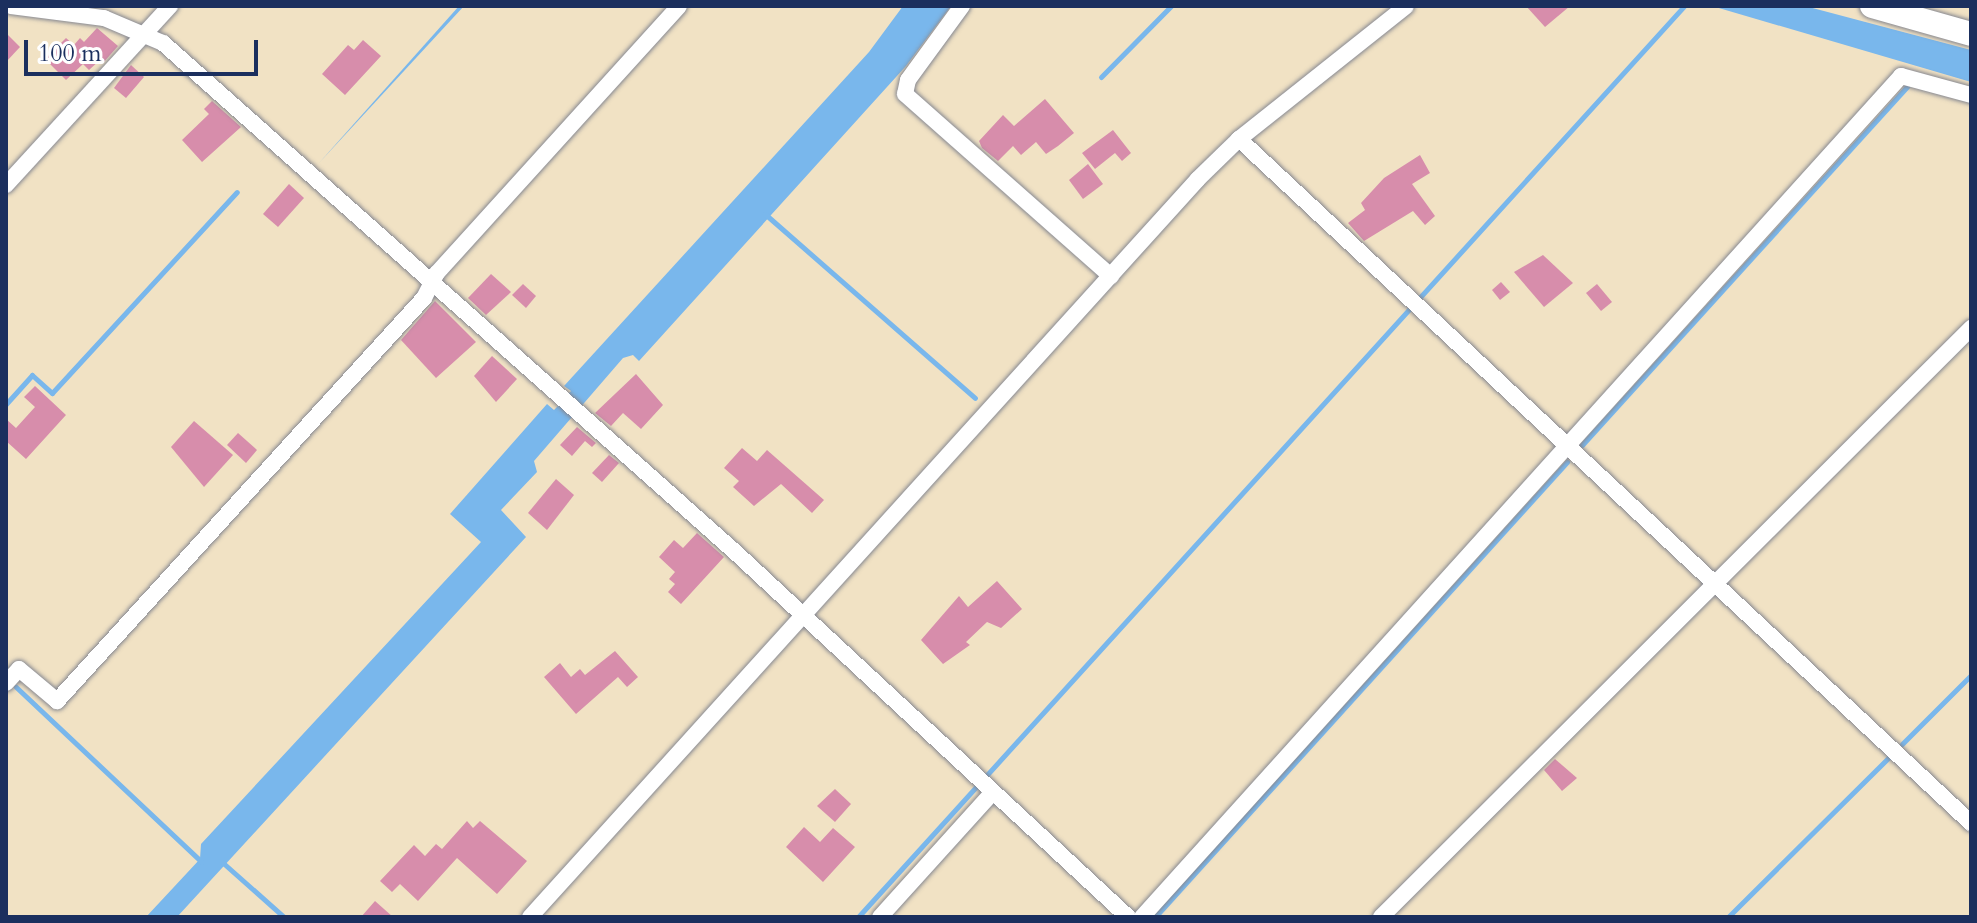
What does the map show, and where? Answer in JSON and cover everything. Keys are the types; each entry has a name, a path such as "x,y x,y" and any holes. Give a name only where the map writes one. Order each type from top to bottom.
{"street":[{"path":"11,6 104,18 146,33 195,70 431,286 804,615 1128,917"},
{"path":"6,185 170,6"},
{"path":"6,683 19,669 57,701 679,6"},
{"path":"962,6 908,80 905,94 1111,276"},
{"path":"530,917 1239,139 1406,6"},
{"path":"1872,6 1971,34"},
{"path":"1142,917 1901,76 1971,95"},
{"path":"1239,139 1971,823"},
{"path":"1381,917 1971,328"},
{"path":"880,917 984,786"}],"water":[{"path":"459,6 464,6 319,163"},
{"path":"903,6 951,6 906,66 639,361 633,355 623,358 534,461 537,472 501,510 526,537 177,917 146,917 200,859 201,844 481,542 450,514 547,404 554,410 558,406 571,391 564,386 869,52"},
{"path":"1712,6 1805,6 1971,50 1971,82"}],"building":[{"path":"1526,6 1570,6 1545,27"},
{"path":"97,28 118,46 103,63 100,60 89,70 83,64 66,80 45,59 66,38 74,45 80,38 84,42"},
{"path":"6,33 20,47 6,62"},
{"path":"363,40 381,56 345,95 322,74 348,45 354,50"},
{"path":"131,65 144,77 126,98 114,88"},
{"path":"1045,99 1074,133 1058,146 1046,154 1036,142 1021,155 1013,146 998,161 982,148 979,141 1003,115 1014,126"},
{"path":"212,101 241,127 202,162 182,140 209,114 204,109"},
{"path":"1113,130 1131,153 1122,161 1115,153 1095,169 1082,153"},
{"path":"1420,155 1430,173 1412,184 1435,216 1425,225 1413,211 1364,241 1348,223 1365,210 1361,203 1384,178"},
{"path":"1088,164 1103,184 1083,199 1069,180"},
{"path":"289,184 304,198 278,227 263,214"},
{"path":"1543,255 1573,283 1544,307 1514,272"},
{"path":"491,274 511,292 486,315 468,298"},
{"path":"1501,282 1510,292 1500,300 1492,290"},
{"path":"523,284 536,296 526,308 512,295"},
{"path":"1597,284 1612,302 1601,311 1586,293"},
{"path":"435,301 476,342 436,378 401,340"},
{"path":"492,356 517,379 496,402 474,376"},
{"path":"636,374 663,405 641,429 623,413 611,426 595,413"},
{"path":"35,386 66,415 26,459 6,441 6,419 16,428 35,407 24,397"},
{"path":"194,421 233,455 204,487 171,447"},
{"path":"577,427 596,443 592,447 585,441 572,456 560,445"},
{"path":"238,433 257,450 246,463 227,445"},
{"path":"742,448 757,461 767,450 824,500 812,513 781,484 754,506 733,487 739,481 724,468"},
{"path":"609,455 619,463 602,482 592,473"},
{"path":"556,479 574,495 547,530 528,513"},
{"path":"697,533 724,557 681,604 668,592 675,584 669,579 675,572 659,557 674,540 683,548"},
{"path":"997,581 1022,609 1001,628 987,622 966,642 970,645 943,664 921,640 959,596 968,607"},
{"path":"615,651 638,677 627,687 618,677 576,714 544,677 560,663 571,677 580,669 585,675"},
{"path":"1555,759 1577,778 1562,791 1544,770"},
{"path":"835,789 851,804 835,822 817,806"},
{"path":"467,821 473,828 480,821 527,861 497,894 457,858 418,901 400,884 392,892 380,881 414,845 425,856 436,844 442,849"},
{"path":"804,827 820,842 833,828 855,847 823,882 786,847"},
{"path":"375,901 393,917 361,917"}],"waterway":[{"path":"1101,77 1171,6"},
{"path":"858,917 1684,6"},
{"path":"1582,445 1907,87"},
{"path":"6,404 32,375 52,393 237,192"},
{"path":"765,214 975,398"},
{"path":"1155,917 1567,462"},
{"path":"1902,744 1971,675"},
{"path":"16,687 202,862"},
{"path":"1728,917 1888,758"},
{"path":"222,862 284,917"}]}
